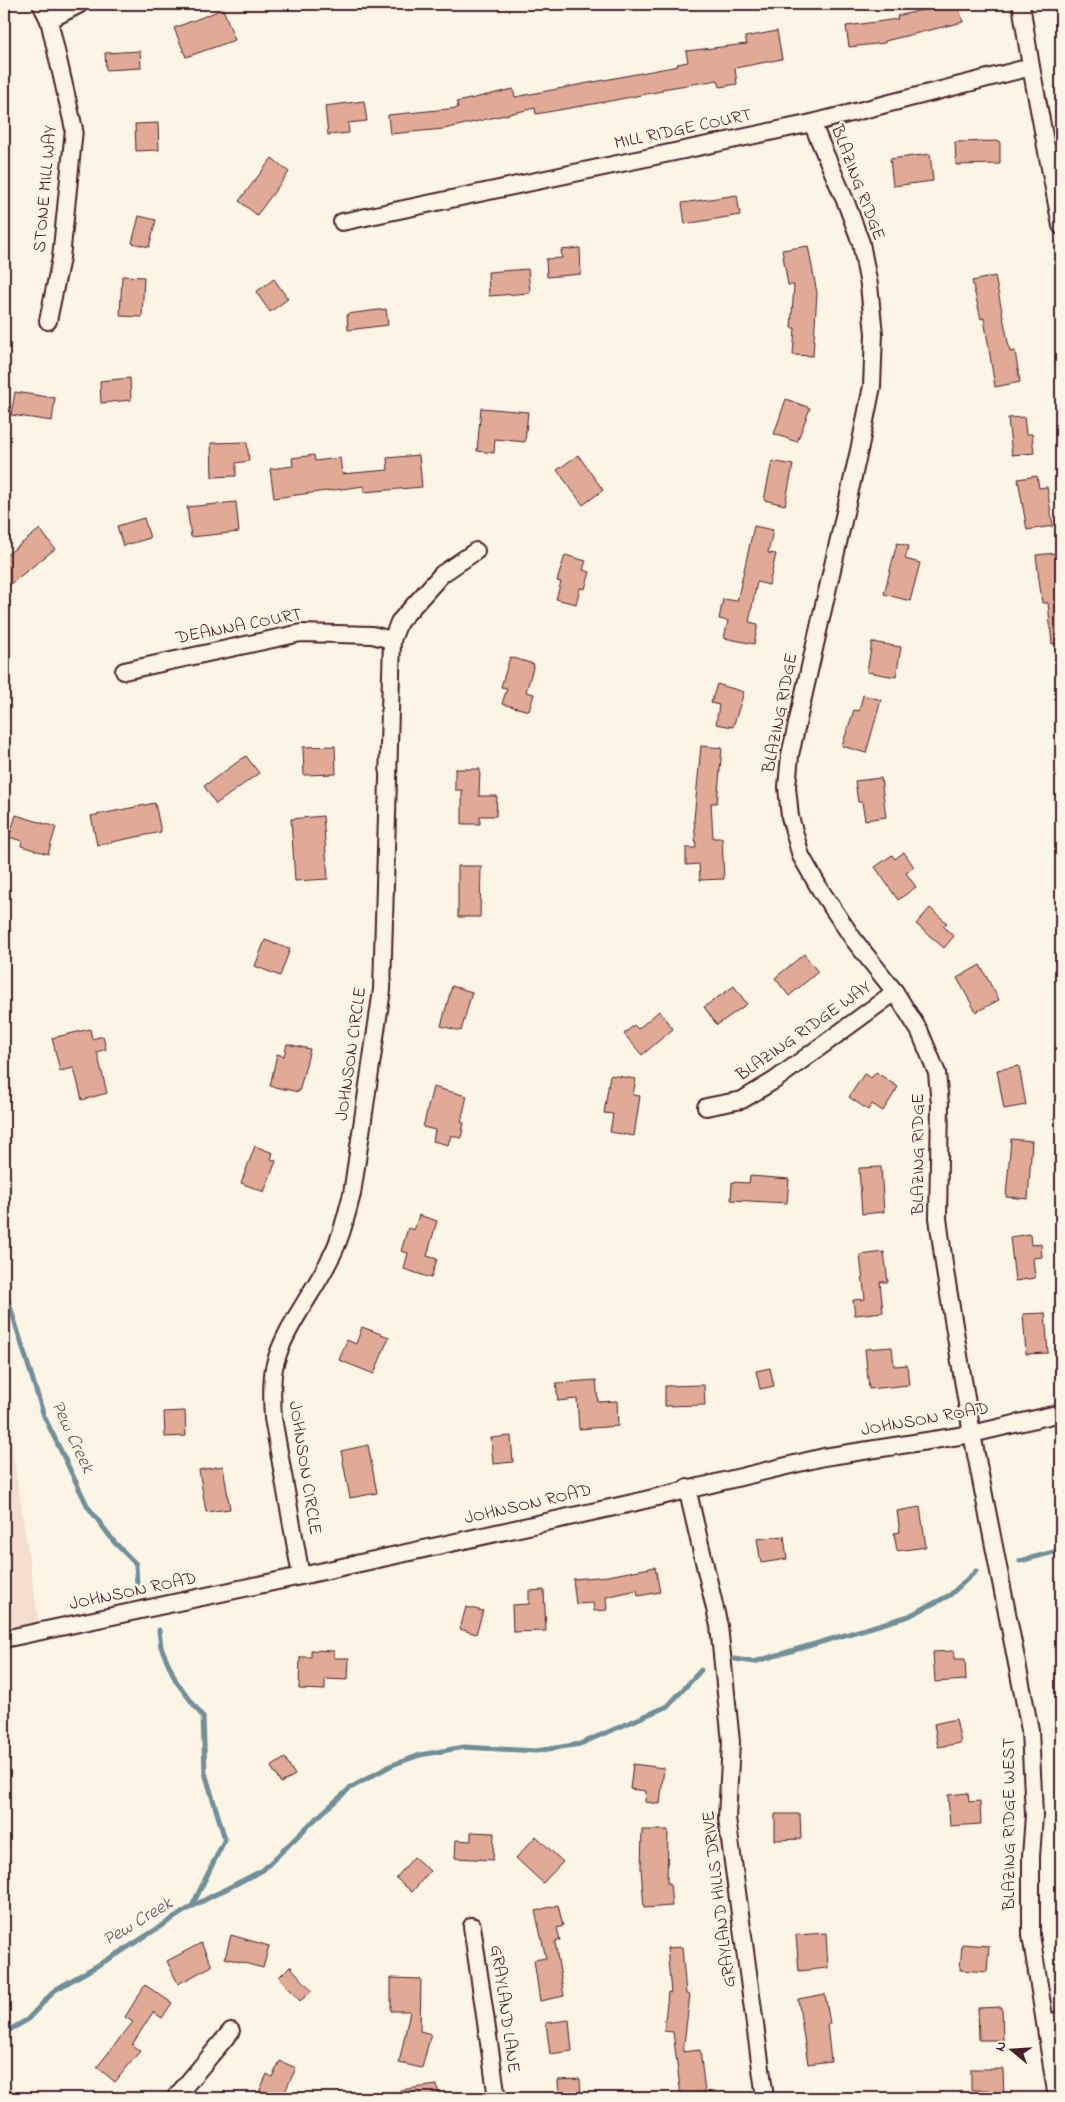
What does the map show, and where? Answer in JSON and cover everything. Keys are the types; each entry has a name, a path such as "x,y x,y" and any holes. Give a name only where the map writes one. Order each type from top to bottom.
{"street":[{"name":"STONE MILL WAY","path":"42,4 49,20 74,129 61,258 48,321"},
{"path":"49,20 80,4"},
{"path":"1021,4 1061,226"},
{"name":"MILL RIDGE COURT","path":"342,222 812,123 1031,67"},
{"name":"BLAZING RIDGE","path":"812,123 848,205 861,243 869,285 874,334 872,386 790,755 787,787 790,817 801,856 821,891 854,940 895,992 920,1032 937,1073 940,1104 938,1218 944,1272 972,1434"},
{"name":"JOHNSON CIRCLE","path":"301,1576 273,1418 274,1368 282,1346 331,1258 344,1225 352,1194 382,990 392,640 399,622 442,574 476,551"},
{"name":"DEANNA COURT","path":"124,671 301,633 372,635 392,640"},
{"name":"BLAZING RIDGE WAY","path":"706,1107 742,1100 759,1090 895,992"},
{"name":"JOHNSON ROAD","path":"4,1639 628,1504 687,1488 824,1458 972,1434 1061,1413"},
{"name":"BLAZING RIDGE WEST","path":"972,1434 1030,1730 1034,1815 1031,1857 1031,1935 1057,2098"},
{"name":"GRAYLAND HILLS DRIVE","path":"687,1488 719,1626 731,1742 727,1818 766,2098"},
{"name":"GRAYLAND LANE","path":"472,1926 497,2098"},
{"path":"1045,2023 1061,2020"},
{"path":"175,2098 231,2031"}],"shaded area":[{"path":"7,1415 39,1623 4,1630 4,1416"}],"building":[{"path":"948,4 958,4 963,22 885,41 885,43 849,47 846,26 898,19 897,16"},
{"path":"223,9 235,40 186,57 174,28"},
{"path":"777,31 782,59 735,68 737,84 720,87 718,80 536,114 535,108 444,129 390,134 388,115 458,108 457,102 513,89 515,97 678,66 677,64 688,62 686,51 747,44 745,37"},
{"path":"140,51 141,68 106,70 105,53"},
{"path":"364,101 367,121 348,123 349,133 328,135 325,106"},
{"path":"158,123 159,150 136,151 135,124"},
{"path":"1000,141 1000,164 956,165 955,142"},
{"path":"930,154 933,181 893,186 890,159"},
{"path":"272,158 289,172 257,215 239,201"},
{"path":"737,195 740,215 685,224 682,203"},
{"path":"139,216 156,220 149,247 132,243"},
{"path":"808,246 817,293 813,356 793,355 795,328 791,328 794,285 788,285 782,250"},
{"path":"580,248 581,274 547,277 546,259 562,258 561,250"},
{"path":"528,269 530,293 489,296 488,272"},
{"path":"122,276 144,277 142,317 120,316"},
{"path":"995,276 1010,352 1015,351 1020,382 995,387 984,318 981,319 972,281"},
{"path":"274,279 288,299 270,312 256,292"},
{"path":"386,309 388,325 348,330 347,314"},
{"path":"130,378 131,400 101,403 100,381"},
{"path":"15,392 55,398 52,421 11,415"},
{"path":"786,399 810,408 797,442 774,434"},
{"path":"481,408 528,412 525,442 495,439 494,453 477,451"},
{"path":"1024,417 1026,434 1032,434 1034,453 1012,455 1008,418"},
{"path":"247,442 249,461 236,463 236,476 212,477 211,443"},
{"path":"314,455 315,461 340,458 342,474 388,470 387,458 419,455 422,487 364,492 364,486 274,498 270,469 293,466 292,458"},
{"path":"578,455 603,490 583,505 557,470"},
{"path":"772,461 793,465 785,505 764,500"},
{"path":"1037,476 1039,488 1047,487 1053,526 1027,530 1018,479"},
{"path":"236,502 239,532 191,537 187,507"},
{"path":"144,518 150,538 123,546 117,526"},
{"path":"754,526 773,530 768,553 776,554 769,585 757,582 749,622 758,624 754,644 724,638 728,621 719,619 723,599 737,601"},
{"path":"40,529 55,549 9,585 4,578 4,557"},
{"path":"897,543 909,546 905,559 920,563 910,601 884,594"},
{"path":"1056,553 1061,590 1061,643 1052,644 1048,603 1042,603 1036,555"},
{"path":"565,555 586,561 583,570 590,572 585,589 580,588 576,604 556,599 561,582 557,581"},
{"path":"872,642 901,647 896,677 867,672"},
{"path":"510,657 534,664 526,692 534,694 529,711 502,704 507,688 501,687"},
{"path":"717,684 744,692 733,727 716,724 719,705 711,703"},
{"path":"863,695 881,700 866,753 842,746 854,710 859,711"},
{"path":"335,746 336,774 304,775 303,747"},
{"path":"701,746 722,748 717,803 711,803 713,838 722,838 724,879 700,880 699,864 686,865 686,848 696,848 694,819"},
{"path":"246,756 259,773 216,804 204,786"},
{"path":"455,769 480,769 479,796 497,796 496,816 480,816 480,824 462,824 462,790 455,790"},
{"path":"881,778 886,817 865,820 862,802 858,802 855,781"},
{"path":"155,803 161,832 97,845 91,816"},
{"path":"16,815 56,827 48,854 21,846 22,841 9,837"},
{"path":"323,816 328,879 295,881 291,819"},
{"path":"904,852 914,867 906,873 916,887 898,900 875,867 892,855 895,859"},
{"path":"458,866 481,866 480,917 458,917"},
{"path":"930,908 947,923 943,926 954,936 944,948 916,924"},
{"path":"265,940 290,949 280,976 255,966"},
{"path":"804,954 818,972 789,996 775,978"},
{"path":"980,965 999,1000 976,1012 957,978"},
{"path":"452,986 472,992 461,1031 441,1026"},
{"path":"734,986 747,1004 717,1025 704,1007"},
{"path":"659,1011 673,1029 642,1055 624,1034 634,1025 638,1029"},
{"path":"90,1029 92,1039 103,1036 106,1049 97,1052 107,1093 82,1100 74,1068 60,1071 52,1038"},
{"path":"287,1044 310,1049 299,1092 270,1086 277,1054 284,1056"},
{"path":"1019,1066 1026,1105 1004,1109 997,1070"},
{"path":"876,1072 898,1087 883,1111 872,1104 868,1110 849,1097 864,1074 871,1078"},
{"path":"610,1075 636,1079 633,1095 640,1096 634,1136 610,1132 613,1114 604,1113"},
{"path":"433,1087 467,1096 461,1122 464,1123 461,1138 451,1135 448,1145 433,1141 435,1130 423,1127"},
{"path":"1011,1139 1032,1141 1028,1199 1006,1197"},
{"path":"255,1146 273,1153 271,1159 276,1161 264,1192 241,1183"},
{"path":"881,1167 884,1212 862,1214 859,1168"},
{"path":"750,1176 789,1179 787,1203 731,1200 732,1182 749,1183"},
{"path":"419,1215 437,1221 427,1256 437,1259 431,1278 404,1269 408,1253 401,1251 408,1228 414,1230"},
{"path":"1030,1234 1031,1245 1041,1244 1042,1257 1033,1258 1035,1278 1015,1281 1010,1237"},
{"path":"884,1252 888,1282 880,1282 883,1312 855,1315 853,1300 865,1299 860,1255"},
{"path":"1045,1313 1048,1353 1026,1354 1023,1314"},
{"path":"362,1327 389,1337 374,1374 339,1360 347,1340 356,1344"},
{"path":"892,1347 894,1366 907,1365 909,1385 869,1389 865,1349"},
{"path":"770,1368 774,1386 760,1389 756,1371"},
{"path":"596,1380 598,1402 617,1401 618,1426 579,1429 577,1399 558,1401 556,1383"},
{"path":"704,1385 705,1405 665,1406 665,1386"},
{"path":"185,1411 186,1436 165,1437 164,1412"},
{"path":"511,1436 513,1462 493,1464 491,1438"},
{"path":"368,1445 377,1493 350,1498 341,1451"},
{"path":"223,1466 230,1509 206,1512 199,1470"},
{"path":"920,1507 926,1547 897,1551 894,1533 900,1532 897,1511"},
{"path":"784,1536 787,1559 761,1563 757,1539"},
{"path":"655,1567 660,1592 638,1596 637,1590 606,1597 607,1610 594,1611 593,1603 576,1604 573,1579 608,1576"},
{"path":"544,1590 546,1631 513,1632 512,1605 529,1604 529,1591"},
{"path":"466,1607 483,1611 476,1634 460,1629"},
{"path":"311,1650 334,1651 334,1658 349,1658 348,1680 325,1679 325,1690 299,1689 300,1657 311,1657"},
{"path":"954,1651 954,1659 965,1659 966,1680 935,1682 933,1652"},
{"path":"956,1719 961,1743 938,1747 934,1724"},
{"path":"285,1758 295,1775 281,1783 271,1767"},
{"path":"633,1764 664,1768 660,1804 645,1802 646,1791 630,1789"},
{"path":"968,1793 969,1802 980,1801 981,1824 950,1826 948,1795"},
{"path":"775,1814 800,1814 801,1839 775,1840"},
{"path":"642,1830 668,1830 667,1883 670,1883 672,1906 644,1908 641,1868"},
{"path":"471,1832 494,1833 493,1860 455,1858 456,1840 471,1841"},
{"path":"536,1836 563,1862 543,1883 516,1858"},
{"path":"414,1857 430,1871 412,1892 396,1878"},
{"path":"558,1905 563,1926 557,1928 560,1940 555,1942 564,1996 540,2001 534,1960 546,1958 535,1911"},
{"path":"826,1933 828,1968 799,1971 796,1935"},
{"path":"231,1935 269,1946 263,1968 225,1958"},
{"path":"201,1943 212,1966 178,1984 167,1961"},
{"path":"962,1944 989,1946 987,1972 960,1970"},
{"path":"682,1947 686,1994 690,1995 683,2052 700,2050 705,2092 681,2096 673,2032 664,2031 668,1992 671,1993 667,1948"},
{"path":"290,1966 312,1991 300,2001 279,1977"},
{"path":"391,1978 421,1979 420,2031 431,2034 422,2068 399,2063 410,2011 391,2011"},
{"path":"145,1985 172,2003 162,2018 153,2012 132,2045 140,2051 115,2082 97,2067 133,2022 125,2017"},
{"path":"825,1994 830,2024 827,2024 831,2061 808,2064 798,1999"},
{"path":"1002,2007 1003,2040 979,2040 978,2008"},
{"path":"569,2020 572,2051 550,2054 546,2023"},
{"path":"280,2061 296,2068 282,2098 272,2098 259,2092 267,2074 272,2077"},
{"path":"971,2069 1003,2069 1004,2098 988,2098 988,2090 971,2090"},
{"path":"580,2079 581,2098 559,2098 558,2080"},
{"path":"437,2085 439,2098 401,2098 400,2090"}],"waterway":[{"name":"Pew Creek","path":"4,1287 44,1416 88,1507 115,1543 136,1564 137,1585"},
{"path":"1020,1561 1061,1550"},
{"path":"735,1659 754,1662 909,1616 950,1595 976,1571"},
{"name":"Pew Creek","path":"159,1630 161,1647 176,1681 203,1717 205,1773 225,1839 192,1906"},
{"path":"4,2033 27,2020 55,1990 119,1953 191,1907 263,1870 350,1788 392,1765 420,1755 464,1747 536,1751 580,1744 668,1706 701,1670"}]}
